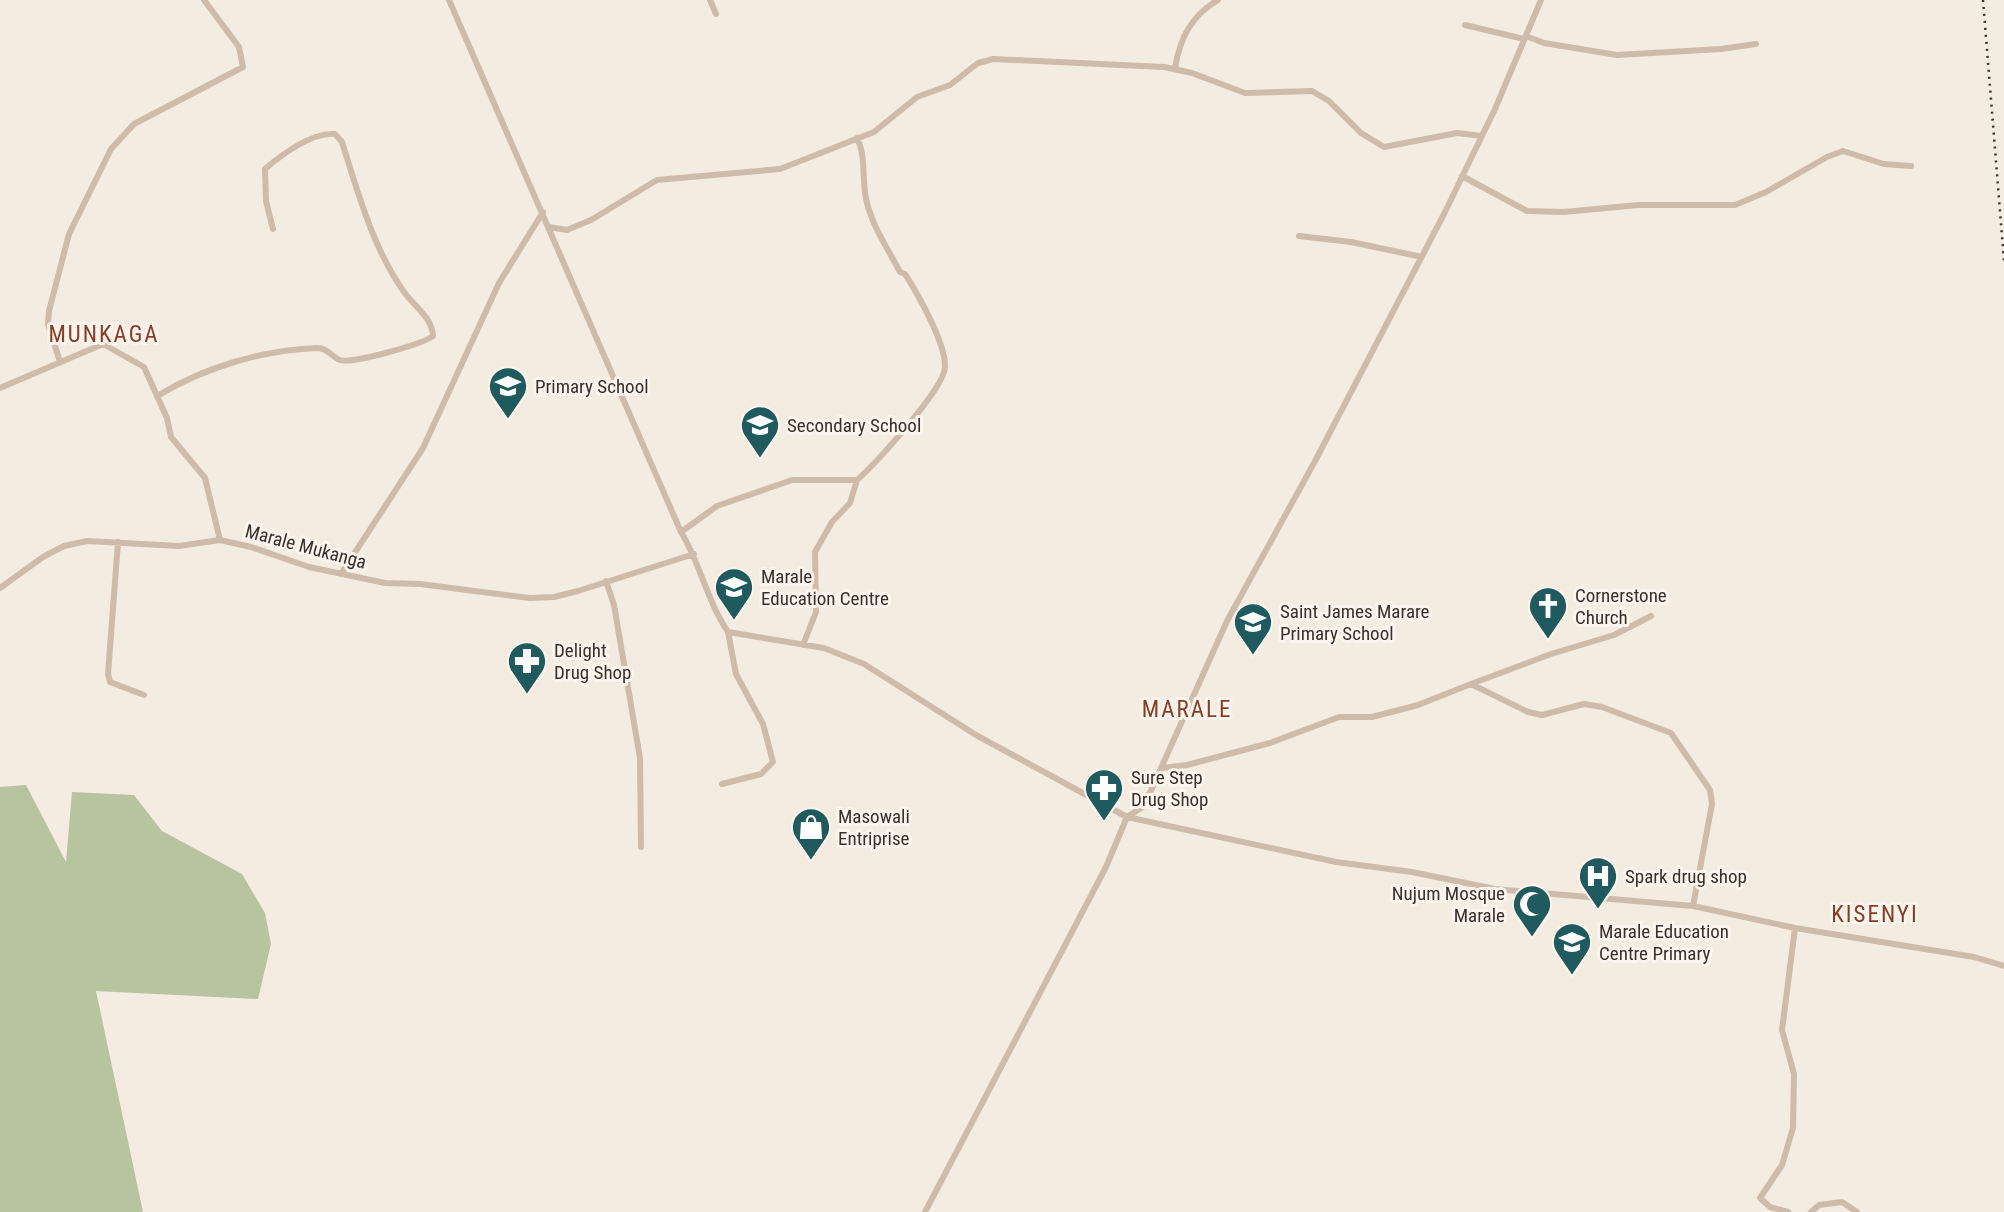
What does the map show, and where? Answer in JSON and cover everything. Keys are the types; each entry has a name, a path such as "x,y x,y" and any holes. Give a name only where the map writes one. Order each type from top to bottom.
{"street":[{"path":"60,362 48,324 49,311 69,234 111,149 134,124 243,67 239,47 204,0"},
{"path":"449,0 681,532 694,554 717,614 728,632 736,674 763,724 773,755 769,768 761,774 722,783"},
{"path":"710,0 716,14"},
{"path":"1175,68 1186,28 1207,6 1218,0"},
{"path":"925,1212 1106,867 1127,817 1143,806 1163,768 1227,621 1422,257 1482,135 1541,0"},
{"path":"1465,25 1544,43 1617,55 1721,49 1756,44"},
{"path":"550,227 567,230 592,220 657,180 780,169 878,129 918,97 950,85 986,60 1042,60 1175,68 1245,93 1319,93 1361,133 1384,147 1457,133 1482,135"},
{"path":"159,396 190,379 265,355 316,348 344,361 413,345 433,336 430,323 403,291 384,257 363,208 342,142 335,134 323,134 278,158 265,169 266,201 274,229"},
{"path":"803,645 816,612 813,563 816,549 832,522 849,503 857,480 938,389 945,368 944,355 922,299 905,274 900,272 871,215 866,200 862,152 857,138"},
{"path":"1462,176 1527,211 1563,212 1638,205 1735,205 1766,192 1843,151 1884,164 1911,166"},
{"path":"341,574 423,448 499,283 543,212"},
{"path":"1299,236 1351,242 1422,257"},
{"path":"0,387 103,344 144,367 159,396 171,438 205,478 220,540"},
{"path":"681,532 718,506 792,480 857,480"},
{"name":"Marale Mukanga","path":"0,588 43,557 64,546 87,541 179,546 220,540 341,574 385,583 421,584 530,598 554,597 671,564 694,554"},
{"path":"118,542 108,674 110,682 115,686 144,695"},
{"path":"606,581 614,605 640,758 641,847"},
{"path":"1163,768 1187,765 1270,743 1339,717 1372,717 1447,696 1551,653 1614,635 1651,616"},
{"path":"728,632 824,648 864,664 976,735 1127,817 1336,862 1412,872 1495,889 1693,906 1795,929 1938,950 2004,966"},
{"path":"1471,684 1528,712 1542,715 1584,704 1602,707 1671,733 1710,790 1712,803 1693,906"},
{"path":"1788,1212 1770,1207 1760,1198 1782,1166 1793,1128 1794,1074 1782,1030 1795,929"},
{"path":"1811,1212 1819,1205 1842,1202 1857,1212"}],"green space":[{"path":"26,785 66,862 72,792 134,795 162,831 242,874 265,913 271,944 258,999 96,991 143,1212 0,1212 0,787"}],"railway":[{"path":"1983,0 2004,261"}],"place":[{"name":"Primary School","path":"508,420"},
{"name":"Secondary School","path":"760,459"},
{"name":"Marale Education Centre","path":"734,621"},
{"name":"Cornerstone Church","path":"1548,640"},
{"name":"Saint James Marare Primary School","path":"1253,656"},
{"name":"Delight Drug Shop","path":"527,695"},
{"name":"Sure Step Drug Shop","path":"1104,822"},
{"name":"Masowali Entriprise","path":"811,861"},
{"name":"Spark drug shop","path":"1598,910"},
{"name":"Nujum Mosque Marale","path":"1532,938"},
{"name":"Marale Education Centre Primary","path":"1572,976"}],"district":[{"name":"MUNKAGA","path":"104,334"},
{"name":"MARALE","path":"1187,709"},
{"name":"KISENYI","path":"1875,914"}]}
